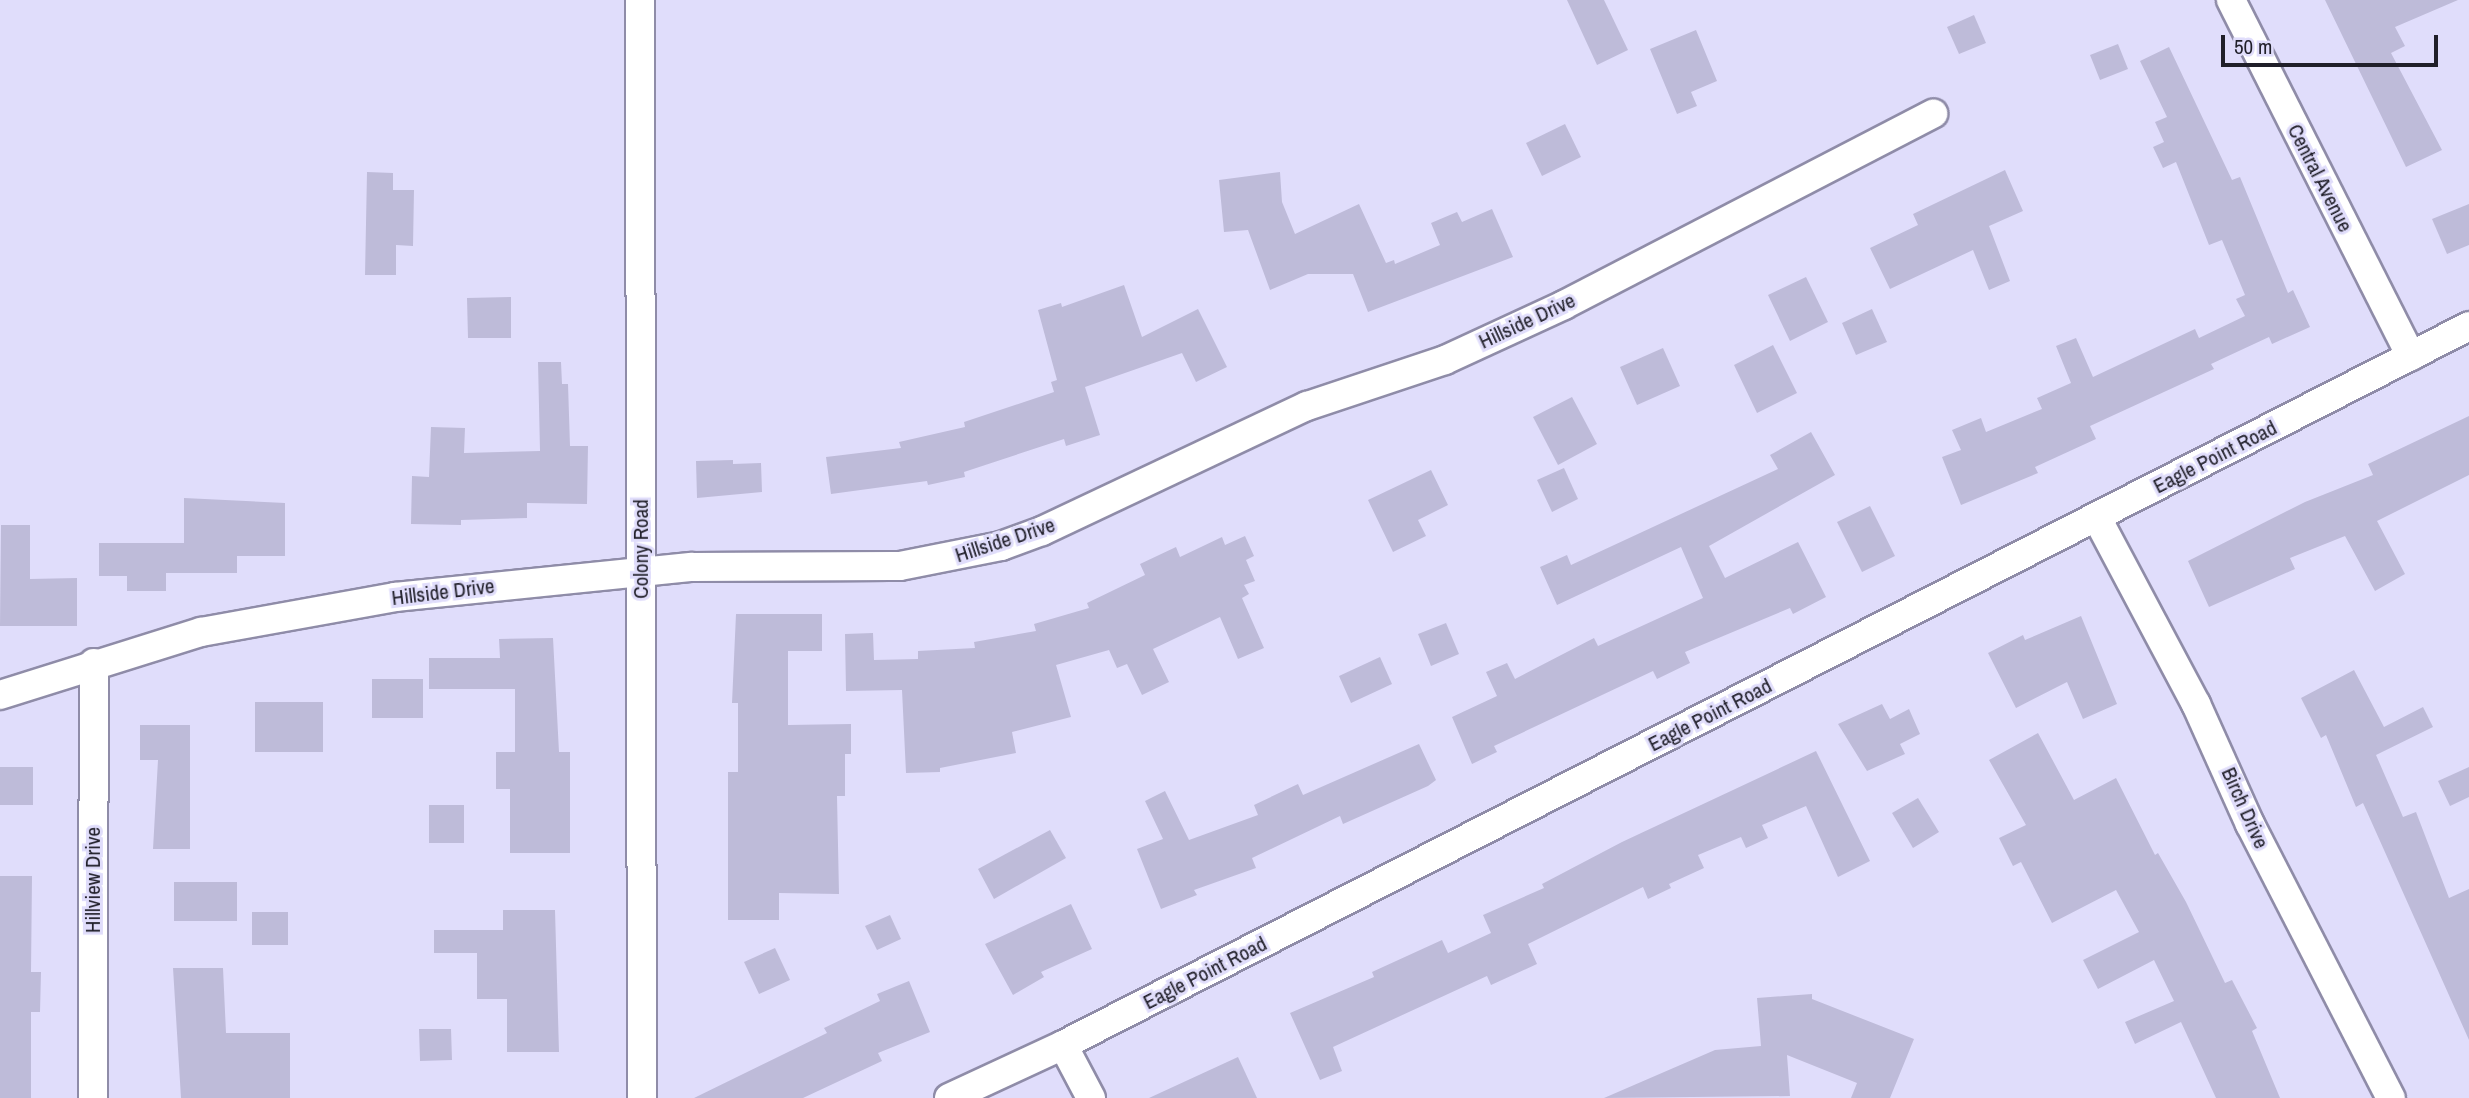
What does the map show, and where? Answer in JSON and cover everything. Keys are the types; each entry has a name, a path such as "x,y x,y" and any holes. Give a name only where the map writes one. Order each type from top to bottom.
{"street":[{"name":"Colony Road","path":"640,0 642,1098"},
{"name":"Central Avenue","path":"2231,0 2411,356"},
{"name":"Hillside Drive","path":"0,695 94,663 201,632 287,614 641,570 900,566 1001,546 1042,531 1307,406 1445,360 1564,305 1933,114"},
{"name":"Eagle Point Road","path":"948,1098 1063,1045 2097,519 2469,326"},
{"name":"Birch Drive","path":"2097,519 2196,704 2250,824 2391,1098"},
{"name":"Hillview Drive","path":"93,1098 94,663"},
{"path":"1063,1045 1091,1098"}],"building":[{"path":"1567,0 1604,0 1628,50 1597,65"},
{"path":"2325,0 2458,0 2395,27 2405,46 2391,53 2442,150 2406,167"},
{"path":"1974,15 1986,43 1959,54 1947,27"},
{"path":"1696,30 1717,81 1691,92 1697,106 1677,114 1650,49"},
{"path":"2118,44 2128,69 2100,80 2090,55"},
{"path":"2169,47 2232,180 2240,177 2288,293 2293,290 2310,327 2272,344 2269,337 2211,364 2214,369 2090,426 2096,439 2035,467 2038,473 1961,505 1942,457 1961,450 1952,430 1981,418 1986,432 2042,409 2037,398 2071,383 2056,346 2076,338 2093,377 2195,329 2199,338 2245,316 2236,299 2245,295 2222,240 2209,245 2176,162 2163,168 2153,147 2164,142 2155,122 2167,117 2140,61"},
{"path":"1565,124 1581,157 1542,176 1526,143"},
{"path":"2005,170 2023,211 1989,226 2010,281 1989,290 1973,250 1890,289 1870,248 1918,225 1913,214"},
{"path":"367,172 393,173 393,190 414,190 413,246 396,245 396,275 365,275"},
{"path":"1280,172 1282,202 1295,234 1359,204 1386,263 1394,260 1395,264 1440,245 1431,223 1457,212 1462,222 1492,209 1513,257 1368,312 1353,274 1308,274 1270,290 1248,230 1224,232 1219,180"},
{"path":"2469,204 2469,245 2447,254 2432,219"},
{"path":"1806,277 1828,322 1790,341 1768,295"},
{"path":"1124,285 1142,337 1198,309 1227,367 1196,382 1182,353 1085,387 1100,435 1066,446 1064,439 964,472 965,477 928,485 927,481 831,494 826,457 901,448 899,442 965,427 964,422 1054,392 1051,382 1057,380 1038,310 1061,303 1062,307"},
{"path":"511,297 511,338 468,338 467,298"},
{"path":"1872,309 1887,342 1856,355 1842,323"},
{"path":"1773,345 1797,393 1757,413 1734,365"},
{"path":"1663,348 1680,386 1637,405 1620,367"},
{"path":"538,362 561,362 562,384 568,384 570,446 588,446 587,504 527,503 527,518 461,520 461,525 411,524 412,476 429,477 431,427 465,428 464,453 540,451"},
{"path":"1572,397 1597,444 1558,465 1533,417"},
{"path":"2469,416 2469,475 2377,521 2405,574 2375,591 2345,536 2290,558 2295,569 2209,607 2188,561 2305,502 2373,475 2368,464"},
{"path":"1811,432 1835,475 1709,546 1725,578 1798,542 1826,597 1793,614 1790,608 1685,652 1690,663 1657,679 1653,671 1494,746 1497,752 1472,764 1452,717 1497,696 1486,672 1507,663 1515,679 1594,638 1598,646 1703,598 1681,547 1557,605 1540,567 1567,555 1571,565 1778,469 1770,455"},
{"path":"733,460 733,464 761,463 762,492 697,498 696,461"},
{"path":"1564,468 1578,499 1552,512 1537,480"},
{"path":"1431,470 1448,505 1418,520 1426,536 1393,552 1368,500"},
{"path":"184,498 285,503 285,556 237,556 237,573 166,573 166,591 127,591 127,576 99,576 99,543 184,543"},
{"path":"1870,506 1895,556 1862,572 1837,522"},
{"path":"1,525 30,525 30,579 77,578 77,626 0,626"},
{"path":"1245,536 1254,556 1246,560 1255,581 1244,585 1249,594 1242,598 1264,648 1238,659 1220,617 1153,649 1169,682 1142,695 1127,664 1117,668 1109,650 1056,665 1071,717 1012,732 1016,753 940,768 940,772 906,773 902,690 846,691 845,634 873,633 874,660 918,659 918,651 975,648 974,642 1036,631 1034,624 1089,608 1087,603 1145,575 1140,564 1176,547 1180,557 1222,537 1225,545"},
{"path":"736,614 822,614 822,651 788,651 788,725 851,724 851,754 845,754 845,796 837,796 839,894 779,893 779,920 728,920 728,772 738,772 738,703 732,703"},
{"path":"2081,616 2117,704 2083,719 2067,682 2016,708 1988,653 2023,635 2025,640"},
{"path":"1446,623 1459,654 1431,666 1418,634"},
{"path":"553,638 559,752 570,752 570,853 510,853 510,789 496,789 496,752 515,752 515,689 429,689 429,658 500,658 499,639"},
{"path":"1380,657 1392,684 1351,703 1339,676"},
{"path":"2354,670 2384,727 2423,707 2433,727 2376,755 2403,817 2416,812 2449,898 2469,889 2469,1040 2363,803 2356,807 2326,735 2321,738 2301,698"},
{"path":"372,679 423,679 423,718 372,718"},
{"path":"255,702 323,702 323,752 255,752"},
{"path":"1882,704 1890,719 1909,709 1920,734 1900,744 1905,754 1867,771 1838,724"},
{"path":"140,725 190,725 190,849 153,849 158,760 140,760"},
{"path":"2038,733 2074,800 2116,778 2155,855 2158,853 2186,902 2225,983 2232,980 2257,1028 2252,1031 2280,1098 2216,1098 2181,1022 2135,1044 2125,1022 2174,1001 2154,960 2098,989 2083,960 2139,932 2116,890 2052,923 2021,862 2013,866 1999,838 2026,825 1989,760"},
{"path":"1419,744 1436,780 1428,786 1343,824 1340,816 1252,858 1256,868 1194,890 1197,895 1161,909 1137,849 1163,839 1145,801 1165,791 1189,840 1258,815 1254,805 1298,784 1303,795"},
{"path":"1816,751 1870,861 1838,877 1806,806 1762,825 1768,838 1746,848 1741,837 1698,855 1704,868 1669,884 1671,888 1648,899 1643,887 1528,944 1537,964 1491,985 1487,976 1333,1047 1342,1071 1320,1080 1290,1013 1374,977 1372,972 1442,940 1448,953 1491,933 1483,915 1544,888 1542,884 1622,842"},
{"path":"0,767 33,767 33,805 0,805"},
{"path":"2469,767 2469,797 2450,806 2438,781"},
{"path":"1918,798 1939,832 1913,848 1892,813"},
{"path":"429,805 464,805 464,843 429,843"},
{"path":"1050,830 1066,858 994,899 978,869"},
{"path":"0,876 32,876 31,972 41,972 40,1012 31,1012 31,1098 0,1098"},
{"path":"174,882 237,882 237,921 174,921"},
{"path":"1071,904 1092,949 1041,972 1044,977 1013,995 985,944"},
{"path":"503,910 555,910 559,1052 507,1052 507,999 477,999 477,953 434,953 434,930 503,930"},
{"path":"252,912 288,912 288,945 252,945"},
{"path":"890,915 901,939 877,950 865,926"},
{"path":"775,948 790,980 759,994 744,962"},
{"path":"173,968 223,968 226,1033 290,1033 290,1098 181,1098"},
{"path":"909,981 930,1032 878,1053 882,1061 803,1098 694,1098 827,1033 824,1028 880,1001 877,994"},
{"path":"1812,994 1812,999 1914,1039 1890,1098 1851,1098 1857,1083 1787,1055 1790,1096 1604,1098 1715,1050 1761,1046 1757,998"},
{"path":"419,1029 451,1029 452,1060 420,1061"},
{"path":"1238,1057 1257,1098 1149,1098"}]}
